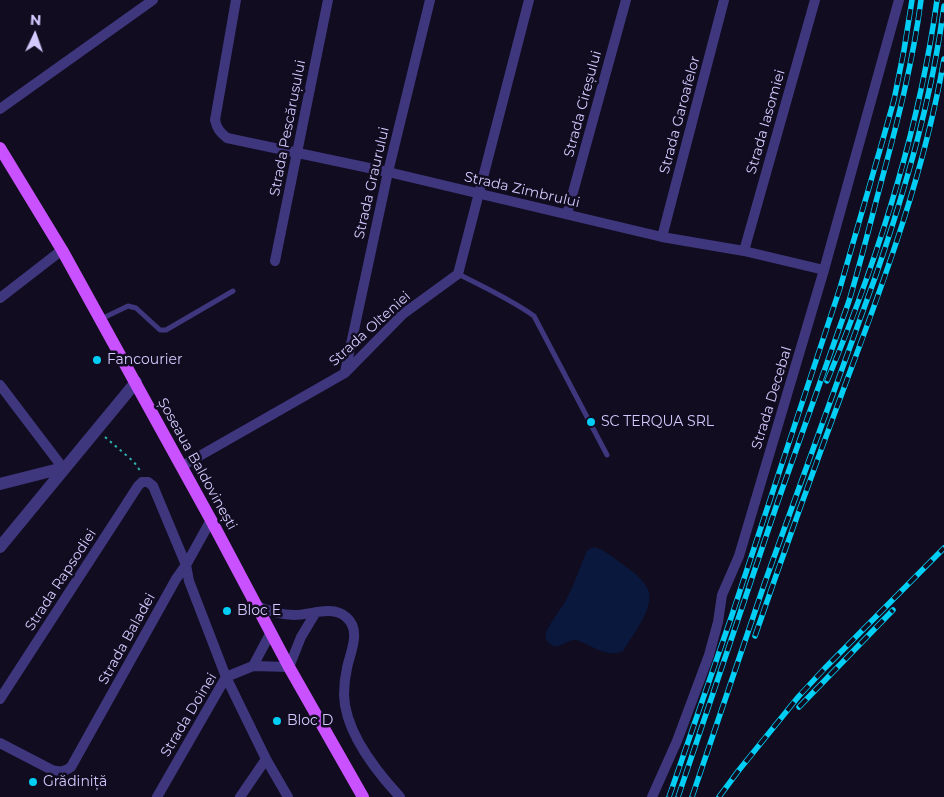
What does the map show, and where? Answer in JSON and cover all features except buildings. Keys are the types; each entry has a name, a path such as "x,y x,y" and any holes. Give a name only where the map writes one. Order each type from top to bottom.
{"main road":[{"name":"Șoseaua Baldovinești","path":"0,148 62,250 136,382 289,667 363,797"}],"street":[{"path":"0,109 153,0"},
{"name":"Strada Zimbrului","path":"236,0 215,114 217,128 227,138 388,172 662,237 744,251 824,270"},
{"name":"Strada Pescărușului","path":"275,261 328,0"},
{"name":"Strada Graurului","path":"345,373 388,172 430,0"},
{"path":"458,274 529,0"},
{"name":"Strada Cireșului","path":"567,214 626,0"},
{"name":"Strada Garoafelor","path":"662,237 724,0"},
{"name":"Strada Iasomiei","path":"744,251 815,0"},
{"name":"Strada Decebal","path":"652,797 677,741 709,655 718,622 722,594 739,556 824,270 899,0"},
{"path":"0,298 62,250"},
{"name":"Strada Olteniei","path":"182,466 345,373 403,314 458,274"},
{"path":"0,546 136,382"},
{"path":"0,385 64,468"},
{"path":"0,484 64,468"},
{"name":"Strada Rapsodiei","path":"0,700 138,486 142,482 148,482"},
{"path":"148,482 153,486 186,565 188,581 226,677 266,759 288,797"},
{"name":"Strada Baladei","path":"0,743 52,770 58,772 65,771 71,767 211,520"},
{"path":"257,606 283,614 338,613 347,618 352,625 354,634 346,668 345,706 356,737 385,781 400,797"},
{"path":"289,667 301,637 316,612"},
{"path":"253,666 271,632"},
{"name":"Strada Doinei","path":"157,797 226,677 253,666 289,667"},
{"path":"240,797 266,759"}],"lane":[{"path":"458,274 534,316 607,455"},
{"path":"100,319 128,306 136,308 160,330 166,330 233,291"}],"path":[{"path":"96,430 134,462 148,482"}],"water":[{"path":"595,547 607,553 635,574 645,584 649,592 650,599 641,623 623,651 617,653 605,652 575,640 554,646 546,639 547,631 573,586 587,551"}],"railway":[{"path":"669,797 732,615 840,288 894,100 912,0"},
{"path":"678,797 778,501 849,301 899,113 914,45 921,0"},
{"path":"827,381 863,288 908,146 929,49 937,0"},
{"path":"692,797 765,582 887,242 917,142 933,74 944,6"},
{"path":"755,636 812,474 891,260 916,181 944,59"},
{"path":"719,797 799,696 944,548"},
{"path":"799,707 893,610"}],"place":[{"name":"Fancourier","path":"97,360"},
{"name":"SC TERQUA SRL","path":"591,422"},
{"name":"Bloc E","path":"227,611"},
{"name":"Bloc D","path":"277,721"},
{"name":"Grădiniță","path":"33,782"}]}
